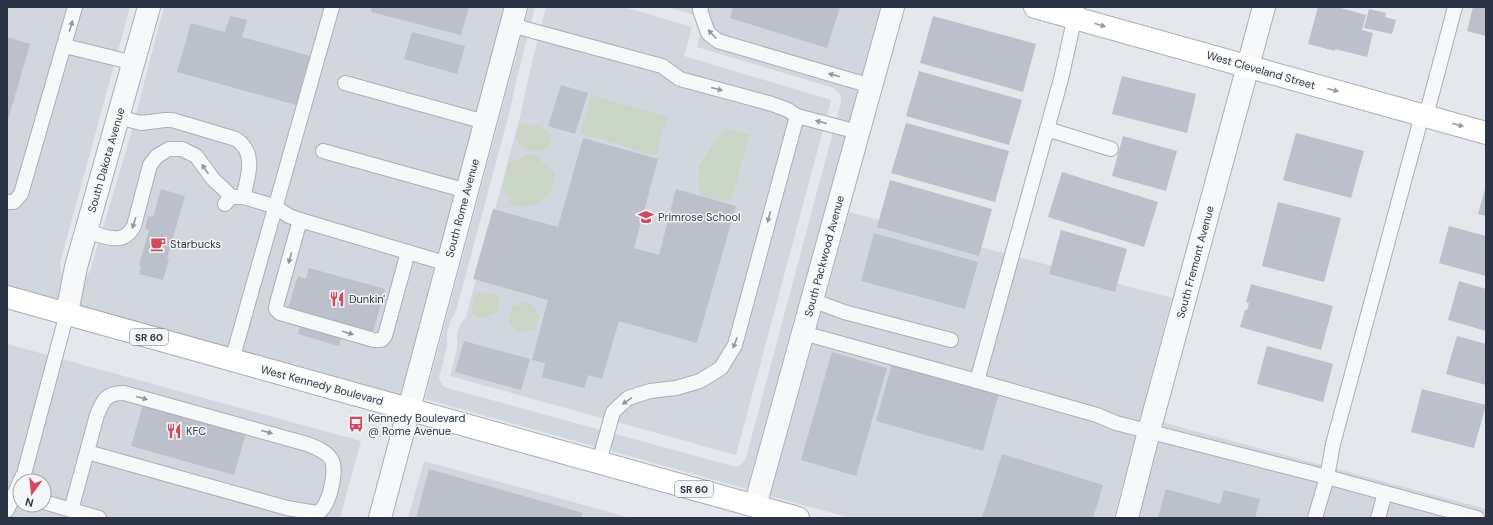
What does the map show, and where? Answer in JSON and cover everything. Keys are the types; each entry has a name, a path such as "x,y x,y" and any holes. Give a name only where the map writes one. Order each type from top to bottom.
{"main road":[{"name":"West Cleveland Street","path":"1036,7 1076,12 1248,66 1486,133"},
{"name":"West Kennedy Boulevard","path":"7,297 798,518"}],"street":[{"name":"South Dakota Avenue","path":"67,313 76,267 149,7"},
{"name":"South Packwood Avenue","path":"755,506 893,7"},
{"name":"South Fremont Avenue","path":"1127,518 1149,431 1264,7"},
{"name":"South Rome Avenue","path":"380,518 513,16"}],"lane":[{"path":"7,202 14,202 21,194 65,46 75,7"},
{"path":"232,360 274,206 332,7"},
{"path":"701,7 700,10 708,33 718,41 871,86"},
{"path":"1315,518 1327,477 1333,444 1455,7"},
{"path":"978,381 1061,79 1076,12"},
{"path":"513,16 662,66 680,79 772,104 788,110 797,116 858,132"},
{"path":"65,46 134,64"},
{"path":"345,82 485,122"},
{"path":"599,462 613,412 628,398 650,391 676,388 700,381 721,368 735,345 797,116"},
{"path":"118,117 141,123 172,120 236,139 243,143 250,158 248,177 234,199"},
{"path":"1047,129 1111,148"},
{"path":"86,231 114,239 124,238 128,235 134,226 150,165 157,156 169,149 182,149 196,156 213,178 234,199 274,206 289,216 300,220 448,264"},
{"path":"322,151 467,191"},
{"path":"300,220 277,303 276,309 280,313 374,340 381,340 385,336 408,252"},
{"path":"812,300 844,312 951,340"},
{"path":"23,473 67,313"},
{"path":"803,333 1097,415 1116,423 1327,477 1477,518"},
{"path":"71,510 87,452 97,416 105,399 116,393 124,393 317,448 326,453 333,464 331,488 325,507 320,512 286,513 87,452"},
{"path":"1378,518 1385,493"},
{"path":"7,510 12,498"},
{"path":"52,504 99,518"}],"shaded area":[{"path":"7,7 130,7 60,263 67,312 90,271 129,141 164,7 516,7 409,409 67,313 7,288"},
{"path":"529,7 535,7 509,114 456,311 447,331 447,347 439,378 440,381 444,387 736,467 742,464 746,458 841,102 841,95 834,88 697,47 703,26 695,15 667,7 881,7 747,489 425,399"},
{"name":"Primrose School","path":"546,7 624,7 692,27 684,56 831,100 736,455 450,376 457,348 457,334 461,323 466,317 520,117"},
{"path":"849,212 1172,298 1114,518 851,518 770,496"},
{"path":"7,344 361,441 340,518 7,518"},
{"path":"1154,420 1486,509 1486,518 1128,518"},
{"path":"424,461 631,518 408,518"}],"green space":[{"path":"591,95 667,117 656,156 580,133"},
{"path":"519,124 537,126 552,135 548,148 533,151 523,146 515,138"},
{"path":"724,128 750,135 731,200 725,201 701,196 698,183 699,166 715,139"},
{"path":"527,155 535,155 555,174 554,182 551,190 542,201 529,206 512,205 502,188 508,163"},
{"path":"481,292 496,295 500,301 497,312 482,318 472,314 472,306 475,295"},
{"path":"525,302 531,304 539,315 536,328 523,333 515,330 509,322 512,307"}],"building":[{"path":"372,7 469,7 461,35 371,12"},
{"path":"733,7 840,7 827,48 730,18"},
{"path":"1318,7 1337,7 1366,15 1362,30 1373,33 1367,57 1308,44"},
{"path":"1473,7 1486,7 1486,36 1467,31"},
{"path":"1369,9 1386,13 1385,17 1396,20 1392,34 1364,28"},
{"path":"230,16 247,20 242,37 310,56 296,105 177,72 191,23 225,32"},
{"path":"933,16 1036,44 1023,92 920,63"},
{"path":"412,32 465,46 457,74 404,59"},
{"path":"7,37 30,44 7,123"},
{"path":"919,71 1022,100 1009,145 906,116"},
{"path":"1122,76 1196,94 1187,133 1112,114"},
{"path":"561,85 588,93 575,134 548,126"},
{"path":"906,123 1009,151 995,202 891,173"},
{"path":"1296,133 1364,151 1351,198 1283,180"},
{"path":"1123,136 1177,151 1166,191 1112,176"},
{"path":"583,138 658,159 634,248 659,255 676,189 736,206 697,343 619,321 602,379 588,375 584,388 542,377 545,363 532,360 548,300 473,279 493,209 558,227"},
{"path":"1062,172 1158,202 1144,247 1048,217"},
{"path":"890,180 992,209 979,256 877,227"},
{"path":"1486,186 1486,216 1478,214"},
{"name":"Starbucks","path":"161,189 185,196 167,259 169,260 163,280 139,274 141,266 139,265 149,230 145,229 148,216 153,217"},
{"path":"1278,202 1341,218 1324,282 1262,266"},
{"path":"1449,226 1486,236 1486,276 1439,263"},
{"path":"1061,230 1127,249 1115,292 1049,274"},
{"path":"874,233 978,262 965,309 861,281"},
{"name":"Dunkin'","path":"309,268 385,289 373,332 345,324 339,346 298,334 304,312 288,308 298,276 306,279"},
{"path":"1459,281 1486,289 1486,331 1448,320"},
{"path":"1251,284 1333,306 1321,350 1240,327 1245,310 1247,310 1249,303 1246,302"},
{"path":"1457,336 1486,344 1486,385 1446,374"},
{"path":"464,341 530,359 521,390 455,372"},
{"path":"1267,346 1333,364 1323,402 1257,384"},
{"path":"832,352 887,368 856,476 801,460"},
{"path":"892,364 999,393 983,451 876,421"},
{"path":"1422,389 1486,405 1474,448 1411,432"},
{"path":"143,404 246,433 234,475 131,446"},
{"path":"1002,454 1103,485 1093,518 982,518"},
{"path":"429,469 583,513 581,518 416,518"},
{"path":"1166,489 1220,504 1224,490 1260,499 1255,518 1158,518"}],"place":[{"name":"Primrose School","path":"646,217"},
{"name":"Starbucks","path":"158,244"},
{"name":"Dunkin'","path":"337,299"},
{"name":"Kennedy Boulevard @ Rome Avenue","path":"356,424"},
{"name":"KFC","path":"174,431"}]}
